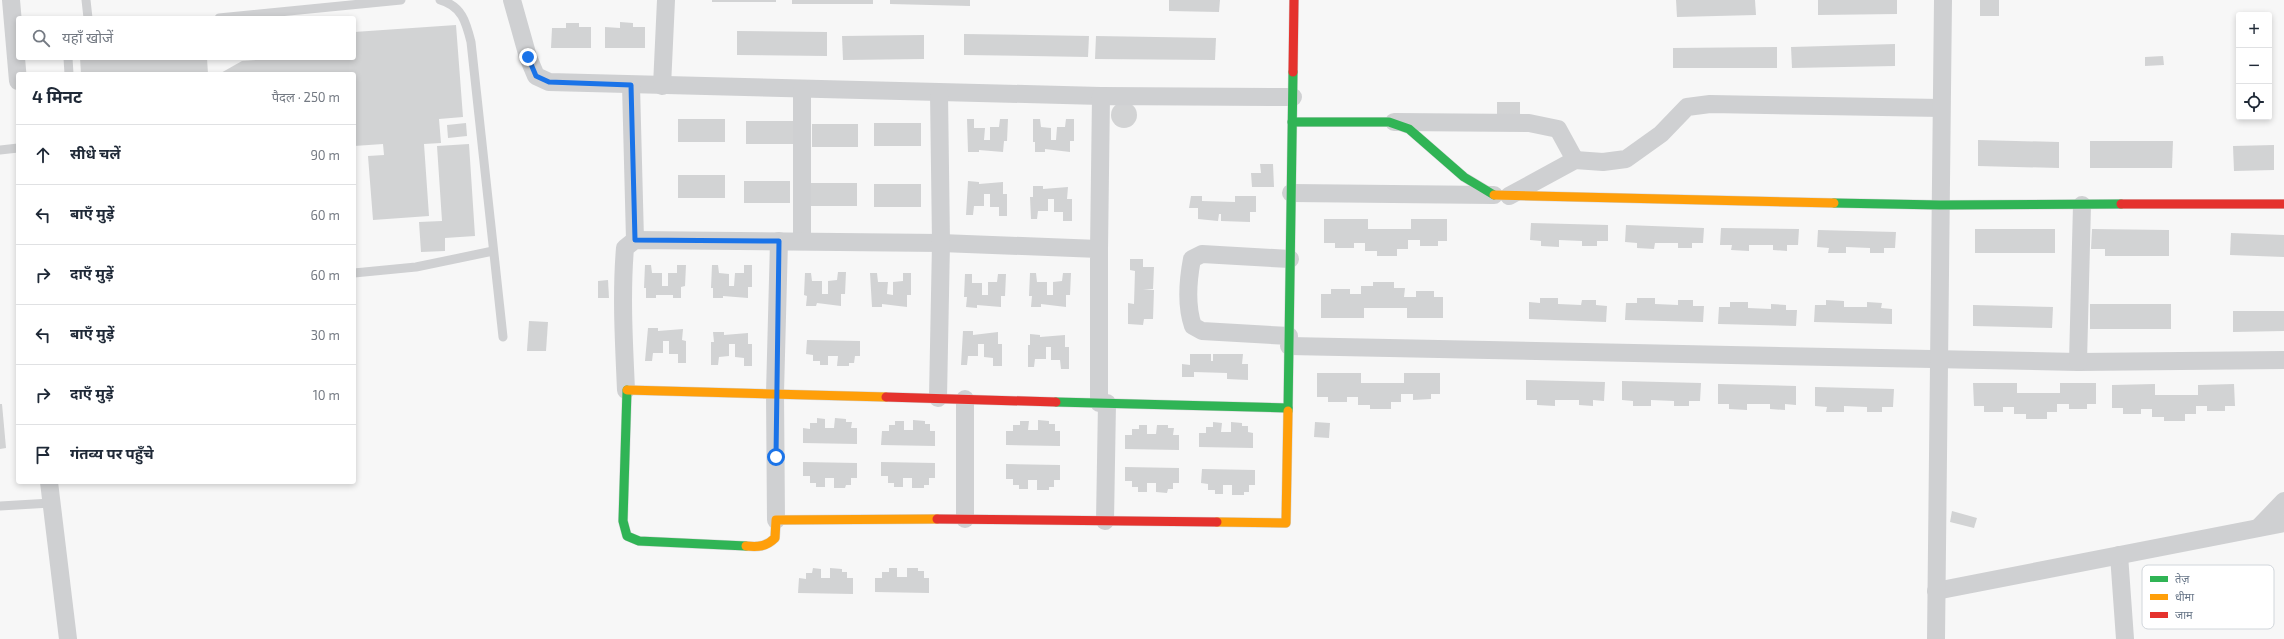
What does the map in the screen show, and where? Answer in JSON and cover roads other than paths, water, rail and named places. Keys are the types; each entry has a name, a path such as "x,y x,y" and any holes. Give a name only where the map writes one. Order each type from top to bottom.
{"street":[{"path":"11,0 16,38"},
{"path":"512,0 528,57 536,76 549,82 939,93 1293,98"},
{"path":"662,86 666,0"},
{"path":"776,520 965,519 1286,523 1294,0"},
{"path":"1936,639 1942,0"},
{"path":"17,60 18,72"},
{"path":"631,85 635,240"},
{"path":"802,89 802,241"},
{"path":"938,398 941,243 939,93"},
{"path":"1101,96 1099,249 1105,521"},
{"path":"1501,195 1575,160 1603,162 1626,159 1661,134 1687,107 1710,104 1941,108"},
{"path":"1292,122 1536,125 1558,129 1575,160"},
{"path":"1389,122 1409,129 1464,177 1501,195"},
{"path":"1291,193 1501,195 1940,205 2284,204"},
{"path":"2078,362 2082,205"},
{"path":"779,241 775,538 769,544 760,547 639,541 627,536 623,521 626,390 622,294 625,248 635,240 802,241 941,243 1099,249"},
{"path":"1290,259 1202,254 1192,260 1190,273 1190,317 1193,326 1202,332 1289,341 1939,360 2078,362 2284,360"},
{"path":"626,390 1288,408"},
{"path":"965,399 965,519"},
{"path":"49,484 68,639"},
{"path":"2259,527 2284,501"},
{"path":"1936,591 2284,523"},
{"path":"2119,555 2125,639"}],"lane":[{"path":"86,0 88,16"},
{"path":"239,16 401,0"},
{"path":"440,0 452,3 465,20 471,42 503,337"},
{"path":"68,60 69,72"},
{"path":"0,150 16,148"},
{"path":"356,273 416,267 493,250"},
{"path":"0,506 51,503"}]}
